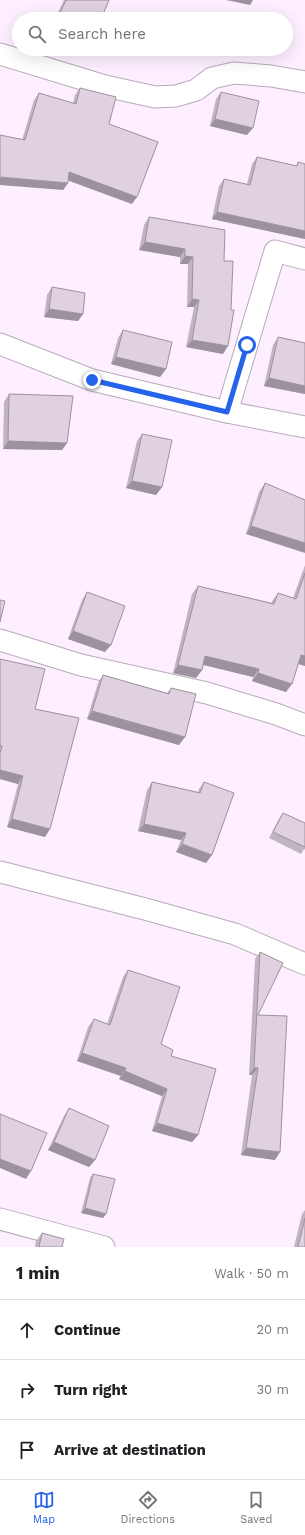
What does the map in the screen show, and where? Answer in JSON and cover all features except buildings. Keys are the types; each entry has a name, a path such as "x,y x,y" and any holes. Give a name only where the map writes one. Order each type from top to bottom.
{"street":[{"path":"0,54 105,86 155,97 176,96 196,90 212,78 234,73 271,76 305,82"},
{"path":"227,412 275,251 305,259"},
{"path":"0,344 92,380 227,412 305,428"},
{"path":"0,640 81,665 207,693 276,714 305,725"},
{"path":"0,872 145,909 235,934 305,964"},
{"path":"0,1219 104,1247"}],"route":[{"path":"92,380 227,412 247,345"}]}
